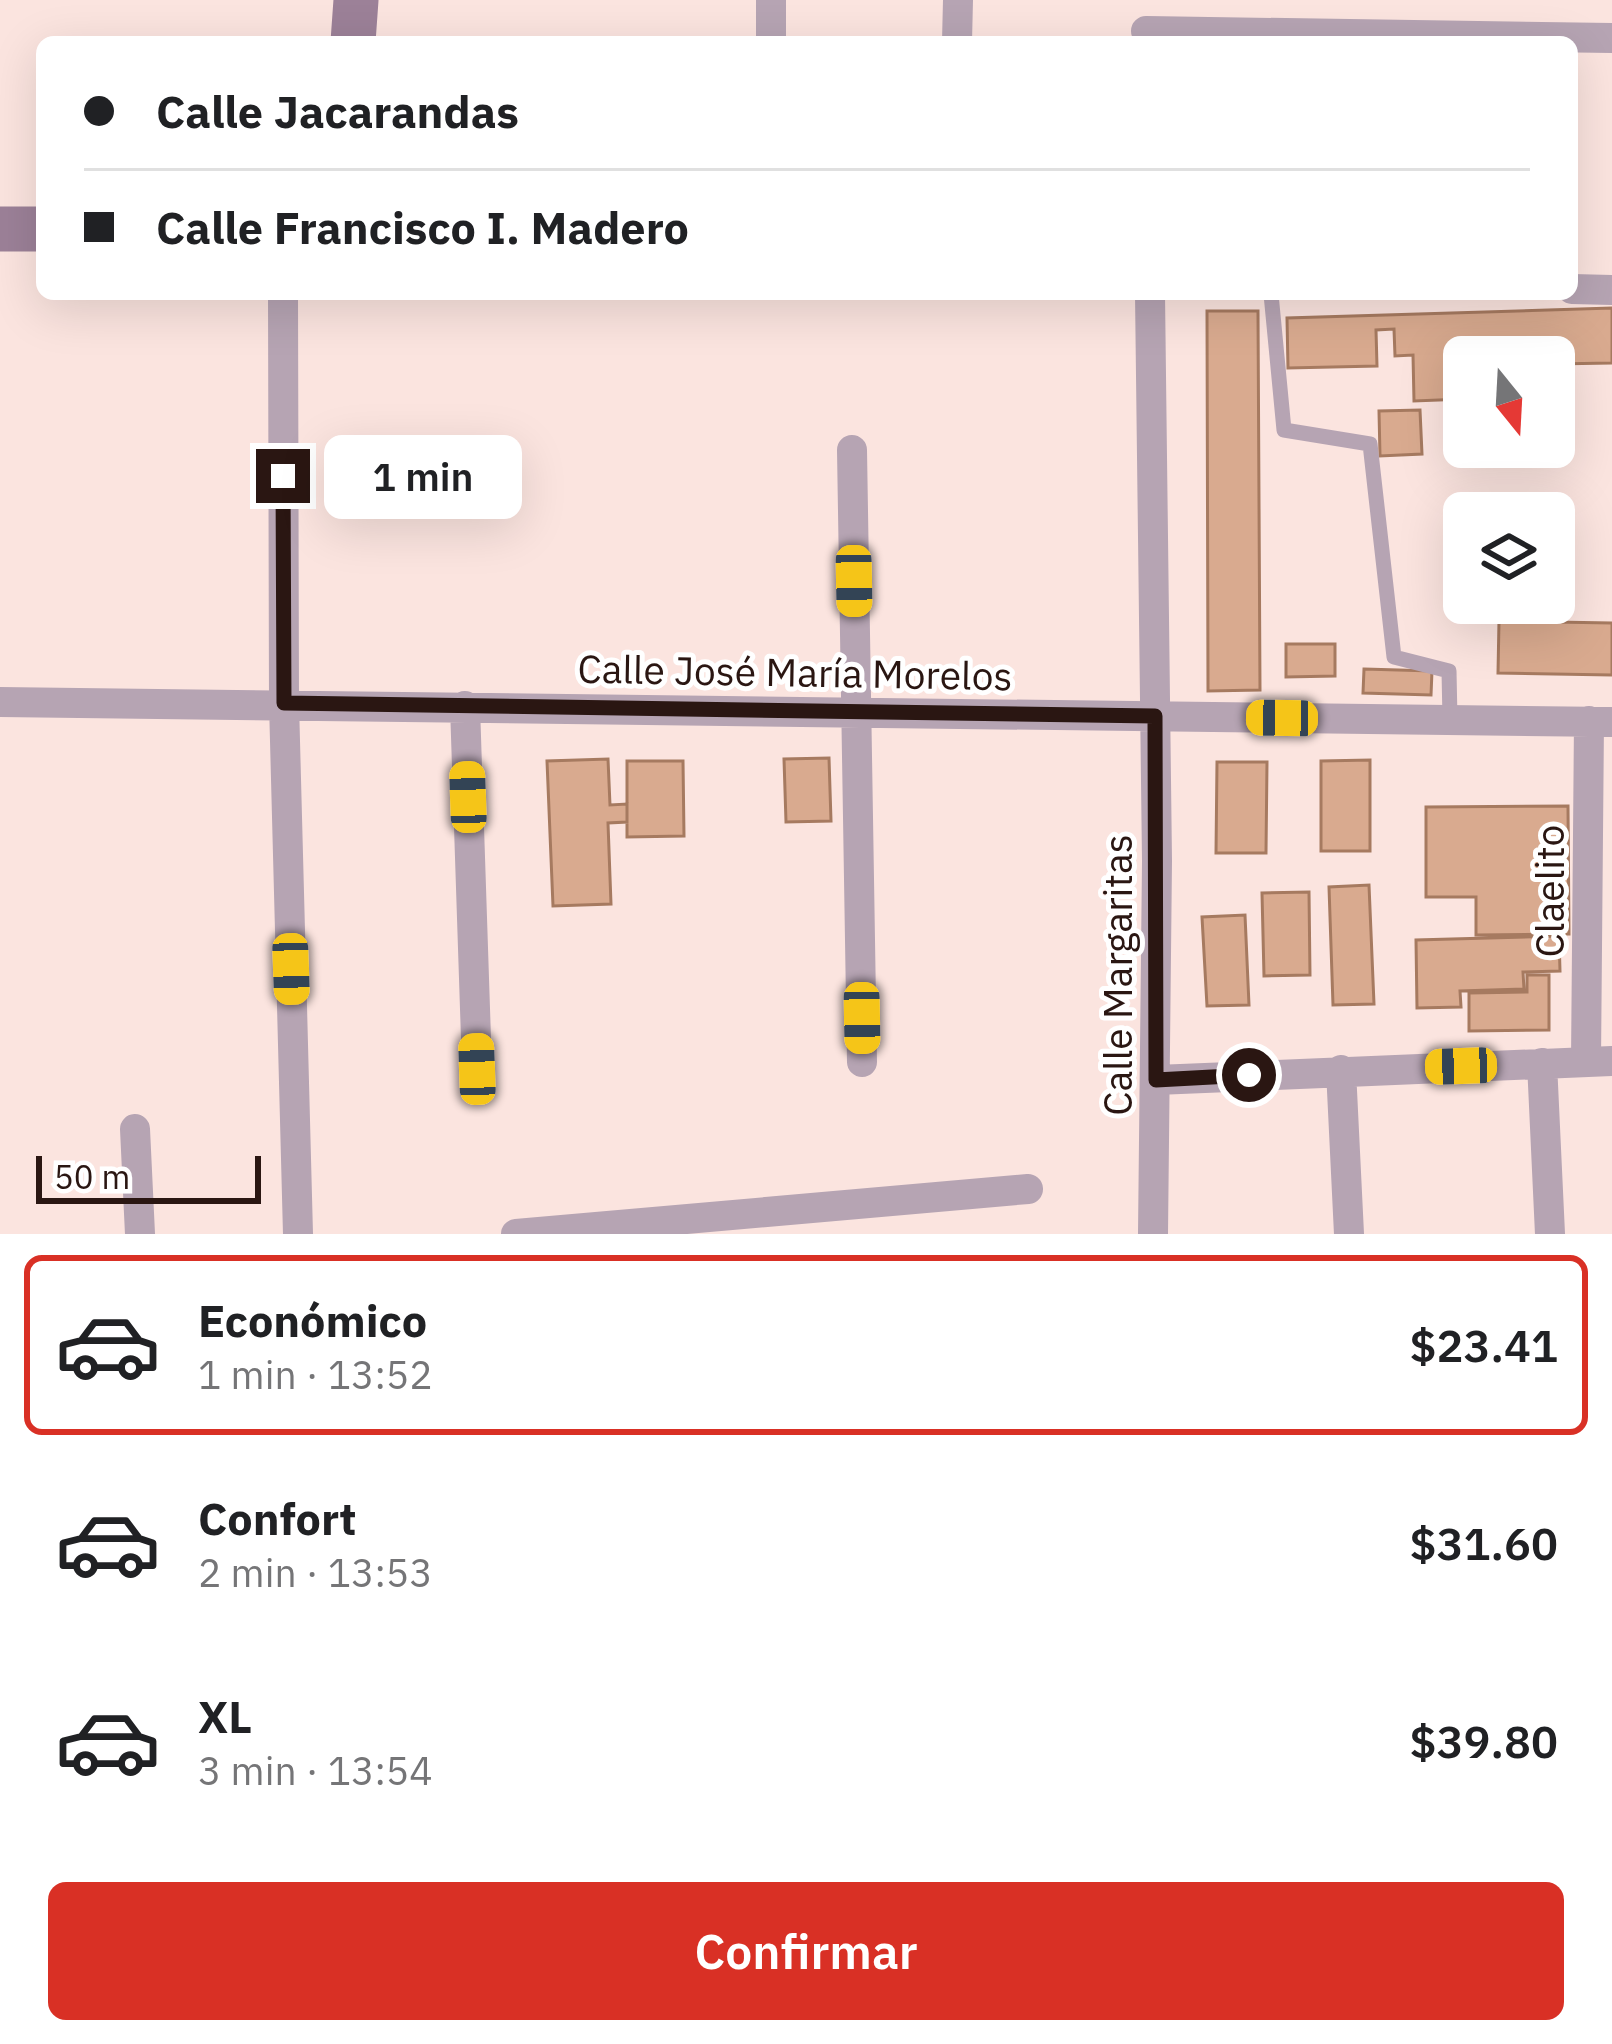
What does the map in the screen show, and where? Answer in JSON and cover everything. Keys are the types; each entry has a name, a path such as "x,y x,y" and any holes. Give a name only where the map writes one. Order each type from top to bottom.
{"main road":[{"path":"353,36 356,0"},
{"path":"0,229 36,229"}],"street":[{"path":"771,0 771,36"},
{"path":"957,36 958,0"},
{"path":"1146,24 1545,36"},
{"path":"1578,37 1612,38"},
{"path":"1578,289 1612,290"},
{"path":"283,300 284,703 298,1234"},
{"name":"Calle Margaritas","path":"1150,300 1154,1234"},
{"path":"852,450 862,1062"},
{"name":"Calle José María Morelos","path":"0,702 1600,721"},
{"path":"465,706 477,1069"},
{"name":"Claelito","path":"1599,1061 1600,721"},
{"path":"1156,1080 1599,1061"},
{"path":"1541,1063 1550,1234"},
{"path":"1341,1070 1349,1234"},
{"path":"135,1129 140,1234"},
{"path":"516,1234 1028,1189"}],"lane":[{"path":"1272,300 1284,430 1370,444 1394,657 1449,671 1450,720"}],"building":[{"path":"1612,308 1612,363 1575,364 1575,336 1443,336 1443,400 1414,401 1413,355 1395,356 1394,329 1376,330 1377,366 1288,368 1287,318"},
{"path":"1207,311 1258,311 1260,690 1208,691"},
{"path":"1420,410 1422,454 1380,456 1379,411"},
{"path":"1612,623 1612,675 1498,673 1499,624"},
{"path":"1286,644 1335,644 1335,676 1286,677"},
{"path":"1364,669 1432,671 1431,695 1363,693"},
{"path":"829,758 831,821 786,822 784,759"},
{"path":"608,759 610,805 627,804 627,822 608,823 611,904 553,906 547,761"},
{"path":"1370,760 1370,851 1321,851 1321,761"},
{"path":"627,761 683,761 684,836 627,837"},
{"path":"1217,762 1267,762 1266,853 1216,853"},
{"path":"1568,806 1569,934 1476,935 1476,897 1426,897 1426,807"},
{"path":"1369,885 1374,1004 1333,1005 1329,887"},
{"path":"1309,892 1310,975 1264,976 1262,893"},
{"path":"1245,915 1249,1005 1207,1006 1202,917"},
{"path":"1559,936 1560,971 1523,972 1524,989 1460,991 1461,1007 1417,1008 1416,940"},
{"path":"1527,975 1549,975 1549,1030 1469,1031 1469,993 1527,992"}],"route":[{"path":"283,476 284,703 1155,716 1156,1080 1249,1075"}]}
